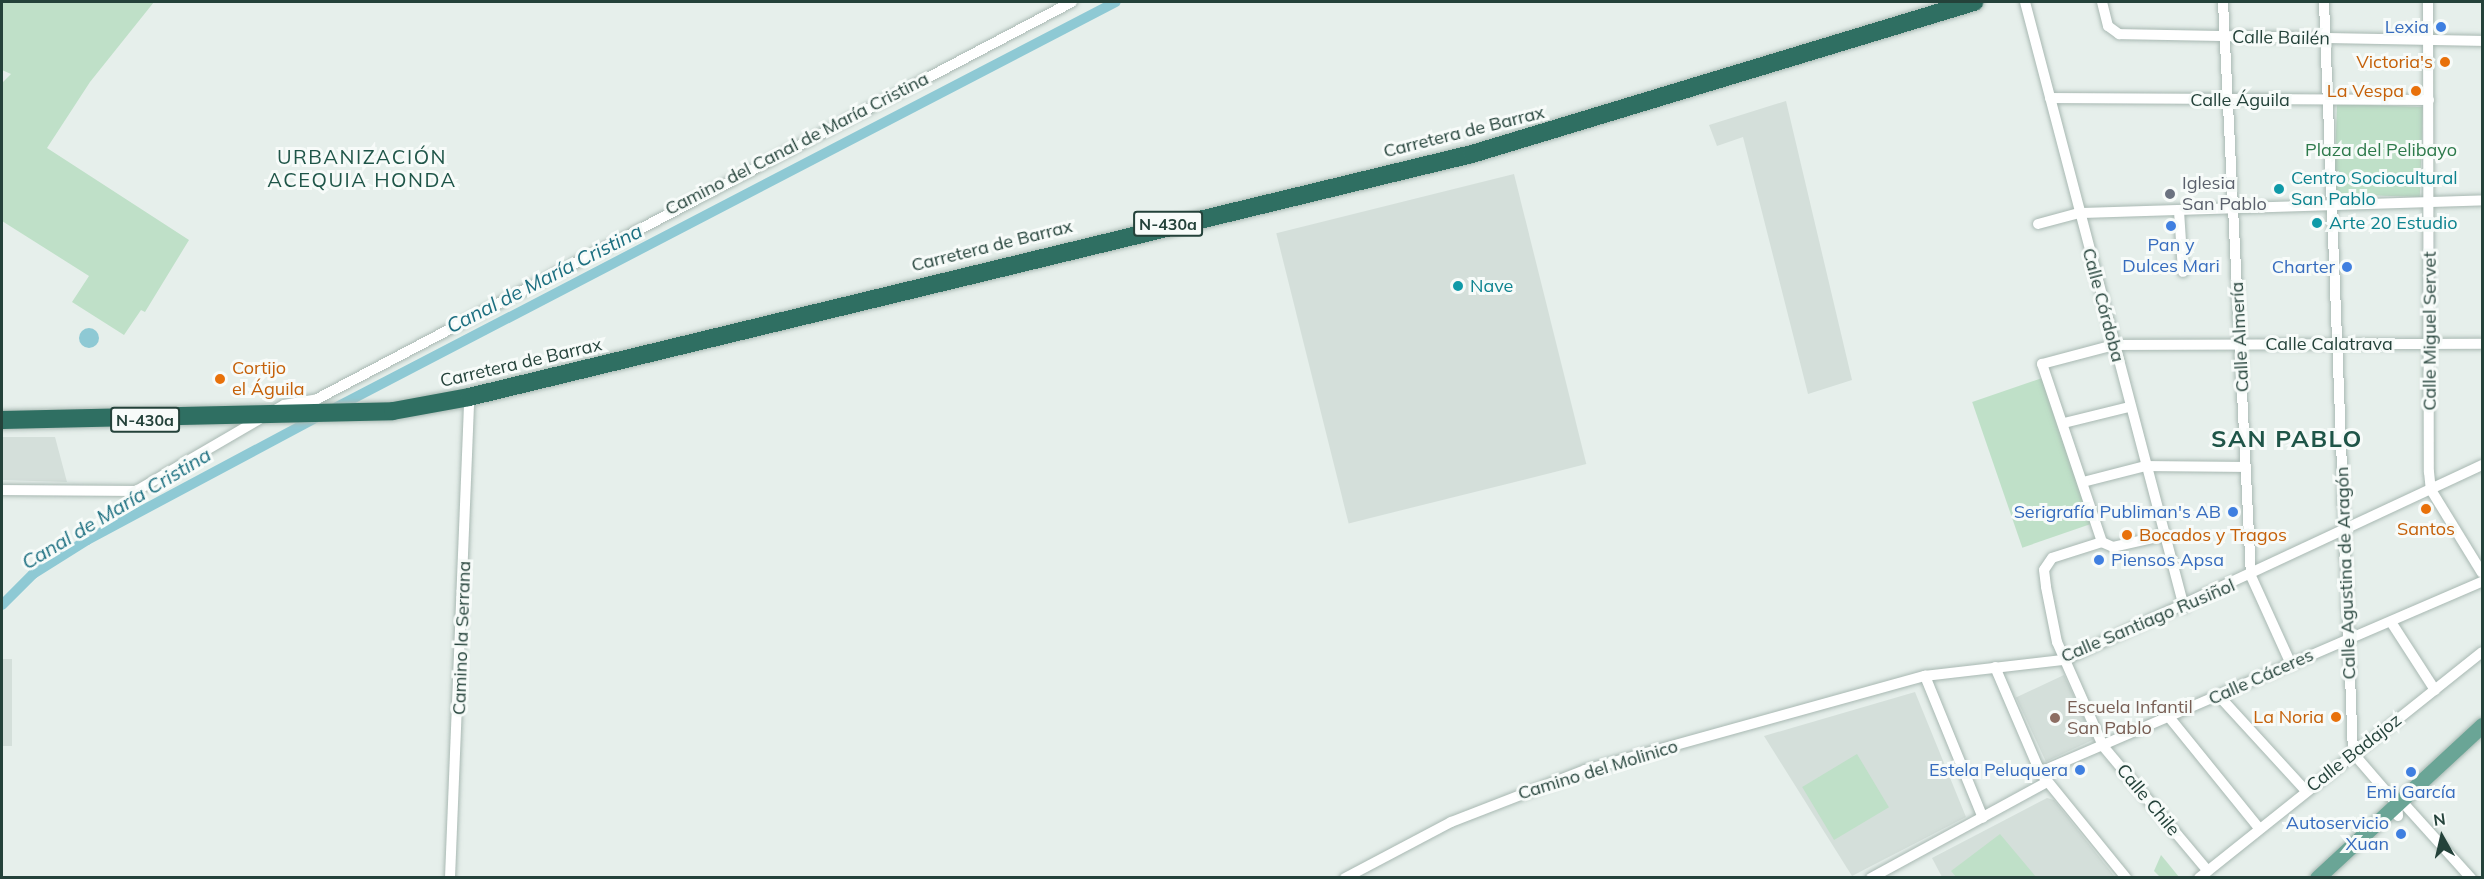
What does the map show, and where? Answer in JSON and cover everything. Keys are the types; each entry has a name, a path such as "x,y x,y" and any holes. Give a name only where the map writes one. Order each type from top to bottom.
{"highway":[{"name":"Carretera de Barrax","path":"2,420 266,416 393,411 469,398 1472,154 1974,2"}],"main road":[{"path":"2330,878 2482,731"},
{"path":"2317,878 2401,809"}],"street":[{"name":"Camino del Canal de María Cristina","path":"2,490 136,491 266,416 317,399 1072,2"},
{"name":"Calle Córdoba","path":"2025,2 2129,407 2184,607"},
{"name":"Calle Bailén","path":"2102,2 2111,32 2226,37 2482,41"},
{"name":"Calle Almería","path":"2223,2 2251,576 2291,664"},
{"name":"Calle Agustina de Aragón","path":"2324,2 2353,753"},
{"name":"Calle Miguel Servet","path":"2428,2 2432,490"},
{"name":"Calle Águila","path":"2050,98 2429,100"},
{"path":"2037,224 2079,213 2234,210 2482,200"},
{"path":"2180,211 2183,272"},
{"name":"Calle Calatrava","path":"2102,543 2084,482 2042,364 2114,345 2482,344"},
{"name":"Camino la Serrana","path":"450,878 469,398"},
{"path":"2064,423 2129,407"},
{"name":"Calle Santiago Rusiñol","path":"1759,724 1925,676 2064,660 2251,576 2482,465"},
{"path":"2084,482 2146,466 2246,467"},
{"path":"2432,490 2482,573"},
{"name":"Calle Chile","path":"2166,535 2113,547 2102,543 2052,558 2044,570 2064,660 2102,746 2204,874"},
{"name":"Calle Cáceres","path":"2040,772 2482,582"},
{"path":"2391,622 2435,690"},
{"name":"Calle Badajoz","path":"2204,874 2482,652"},
{"path":"1995,667 2040,772 2126,878"},
{"path":"1925,676 1983,818"},
{"path":"2219,696 2306,791"},
{"path":"2169,717 2259,828"},
{"name":"Camino del Molinico","path":"1345,878 1517,794 1759,724"},
{"path":"2353,753 2401,809 2471,878"},
{"path":"1871,878 1891,873 2047,782"}],"shaded area":[{"path":"1786,101 1852,380 1808,394 1743,137 1717,146 1709,125"},
{"path":"1514,174 1586,464 1349,523 1276,233"},
{"path":"2,437 55,437 67,482 2,480"},
{"path":"2,659 12,659 12,746 2,746"},
{"name":"Escuela Infantil San Pablo","path":"2064,675 2094,739 2046,762 2016,697"},
{"path":"1915,692 1966,817 1852,876 1764,736"},
{"path":"2047,798 2054,800 2115,877 1942,877 1932,858"}],"green space":[{"path":"2,2 154,2 90,82 47,148 189,240 145,312 141,310 124,335 72,302 89,276 2,221 2,83 11,74 2,70"},
{"name":"Plaza del Pelibayo","path":"2337,104 2423,107 2420,197 2334,194"},
{"path":"2045,377 2095,523 2022,548 1972,402"},
{"path":"1857,754 1889,807 1834,840 1802,787"},
{"path":"2000,834 2036,877 1956,877 1951,871"},
{"path":"2161,855 2179,877 2160,877 2154,871"}],"water":[{"path":"89,328 96,331 99,338 96,345 89,348 82,345 79,338 82,331"}],"waterway":[{"name":"Canal de María Cristina","path":"333,409 1116,2"},
{"name":"Canal de María Cristina","path":"2,605 33,574 87,540 319,416"}],"place":[{"name":"Lexia","path":"2441,27"},
{"name":"Victoria's","path":"2445,62"},
{"name":"La Vespa","path":"2416,91"},
{"name":"Centro Sociocultural San Pablo","path":"2279,189"},
{"name":"Iglesia San Pablo","path":"2170,194"},
{"name":"Arte 20 Estudio","path":"2317,223"},
{"name":"Pan y Dulces Mari","path":"2171,226"},
{"name":"Charter","path":"2347,267"},
{"name":"Nave","path":"1458,286"},
{"name":"Cortijo el Águila","path":"220,379"},
{"name":"Santos","path":"2426,509"},
{"name":"Serigrafía Publiman's AB","path":"2233,512"},
{"name":"Bocados y Tragos","path":"2127,535"},
{"name":"Piensos Apsa","path":"2099,560"},
{"name":"La Noria","path":"2336,717"},
{"name":"Escuela Infantil San Pablo","path":"2055,718"},
{"name":"Estela Peluquera","path":"2080,770"},
{"name":"Emi García","path":"2411,772"},
{"name":"Autoservicio Xuan","path":"2401,834"}],"district":[{"name":"URBANIZACIÓN ACEQUIA HONDA","path":"362,168"},
{"name":"SAN PABLO","path":"2287,439"}]}
